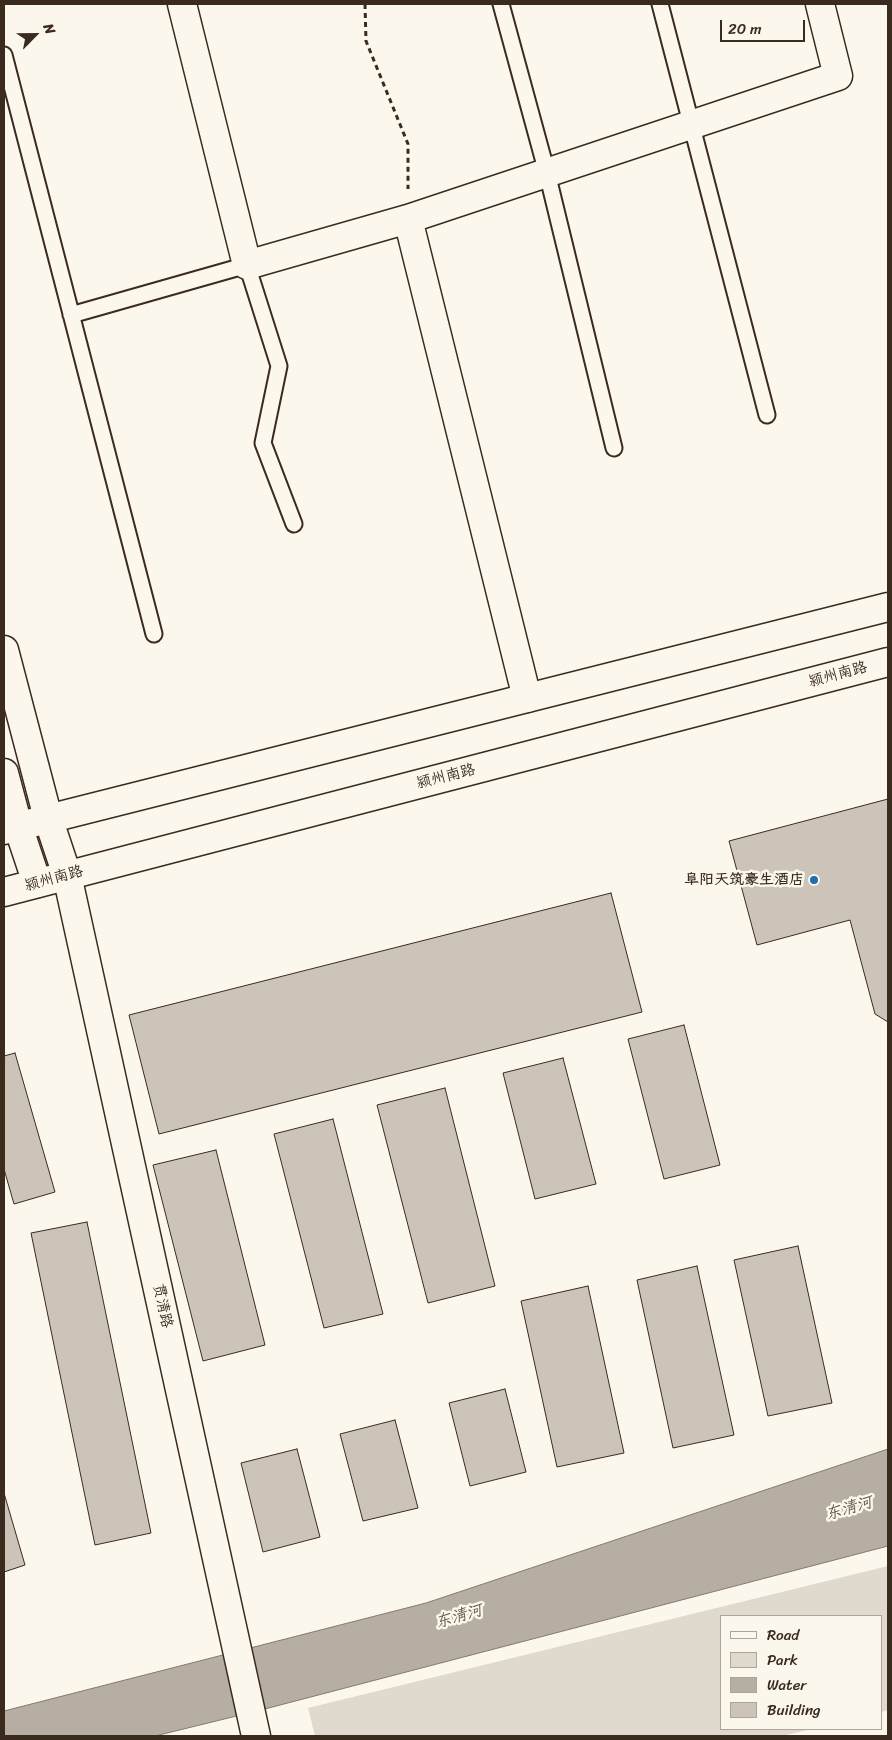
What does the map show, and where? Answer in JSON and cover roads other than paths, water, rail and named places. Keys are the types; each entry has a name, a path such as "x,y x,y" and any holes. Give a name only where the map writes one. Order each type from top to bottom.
{"street":[{"path":"182,4 248,265 408,219 838,76 820,4"},
{"path":"408,219 527,698"},
{"path":"11,828 888,607"},
{"name":"贯清路","path":"4,650 48,818 67,875 256,1735"},
{"name":"颍州南路","path":"4,892 888,662"},
{"path":"4,773 11,828 37,883"}],"lane":[{"path":"500,4 546,173 614,448"},
{"path":"660,4 767,415"},
{"path":"4,55 154,634"},
{"path":"71,314 248,265 279,366 263,443 294,524"}],"water":[{"name":"东清河","path":"888,1449 888,1546 155,1736 4,1736 4,1711 426,1603"}],"place":[{"name":"阜阳天筑豪生酒店","path":"814,880"}]}
